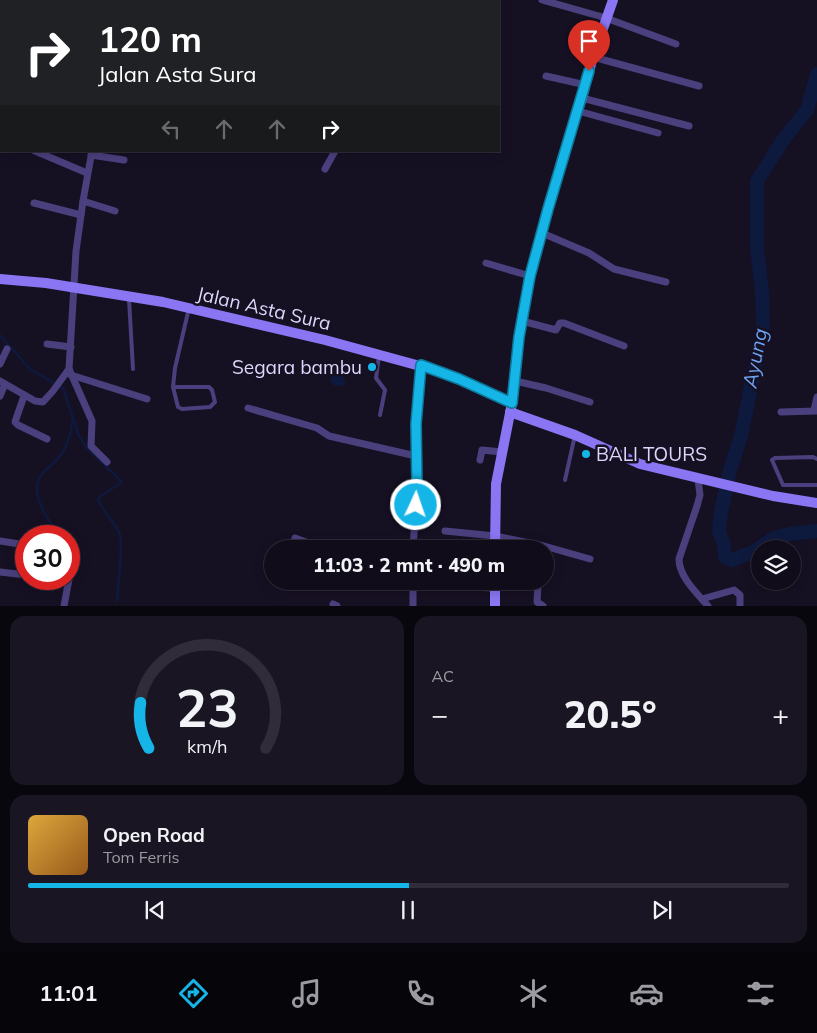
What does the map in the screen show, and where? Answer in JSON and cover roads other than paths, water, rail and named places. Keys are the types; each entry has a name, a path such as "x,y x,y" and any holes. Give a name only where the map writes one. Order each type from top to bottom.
{"street":[{"path":"542,0 606,18 676,44"},
{"path":"495,540 496,484 511,408 517,347 530,276 593,57 613,0"},
{"path":"593,57 699,86"},
{"path":"546,76 586,85"},
{"path":"582,98 689,126"},
{"path":"578,111 658,133"},
{"path":"37,152 87,172"},
{"path":"325,169 334,152"},
{"path":"107,462 90,444 92,421 70,372 74,288 82,201 92,153 124,160"},
{"path":"82,201 115,211"},
{"path":"34,203 81,215"},
{"path":"542,233 588,253 614,269 666,282"},
{"path":"486,263 530,276"},
{"name":"Jalan Asta Sura","path":"5,279 46,283 129,296 189,308 421,365 459,379 511,408 640,464 791,500 817,503"},
{"path":"522,321 556,330 560,323 564,322 624,346"},
{"path":"47,344 71,347"},
{"path":"0,364 7,349"},
{"path":"414,540 421,365"},
{"path":"0,396 2,382 24,396 43,402 70,372"},
{"path":"70,372 147,399"},
{"path":"515,381 546,388 590,402"},
{"path":"24,396 14,422 47,439"},
{"path":"781,412 815,411 817,397"},
{"path":"248,408 318,428 329,436 416,456"},
{"path":"480,460 482,450 502,452"},
{"path":"698,479 700,495 679,560 682,572 708,606"},
{"path":"445,531 495,536 544,546 590,559"},
{"path":"295,538 300,540"},
{"path":"0,541 15,543"},
{"path":"0,572 15,573"},
{"path":"64,606 67,590"},
{"path":"414,590 414,606"},
{"path":"495,590 495,606"},
{"path":"537,590 536,602 543,606"},
{"path":"702,599 734,590 740,595 740,606"}],"lane":[{"path":"129,296 133,369"},
{"path":"173,386 209,387 212,390 214,402 210,407 179,408 173,386 189,308"},
{"path":"380,354 375,375 377,381 385,390 380,415"},
{"path":"565,480 575,435"},
{"path":"817,459 813,457 775,458 772,460 783,485 817,485"}],"water":[{"path":"344,361 349,363 343,381 346,383 343,386 333,385 332,372 334,368 342,368"}],"waterway":[{"name":"Ayung","path":"817,74 807,110 783,140 757,181 757,248 762,292 763,327 741,436 730,470 719,531 724,545 725,557 732,560 755,551 772,539 789,534 817,531"},
{"path":"0,335 30,369 63,388 79,436 87,448 122,482 98,498 102,508 115,525 121,540 117,601"},
{"path":"53,525 41,507 38,498 38,481 65,448 73,418"}],"place":[{"name":"Segara bambu","path":"372,367"},
{"name":"BALI TOURS","path":"586,454"}]}
